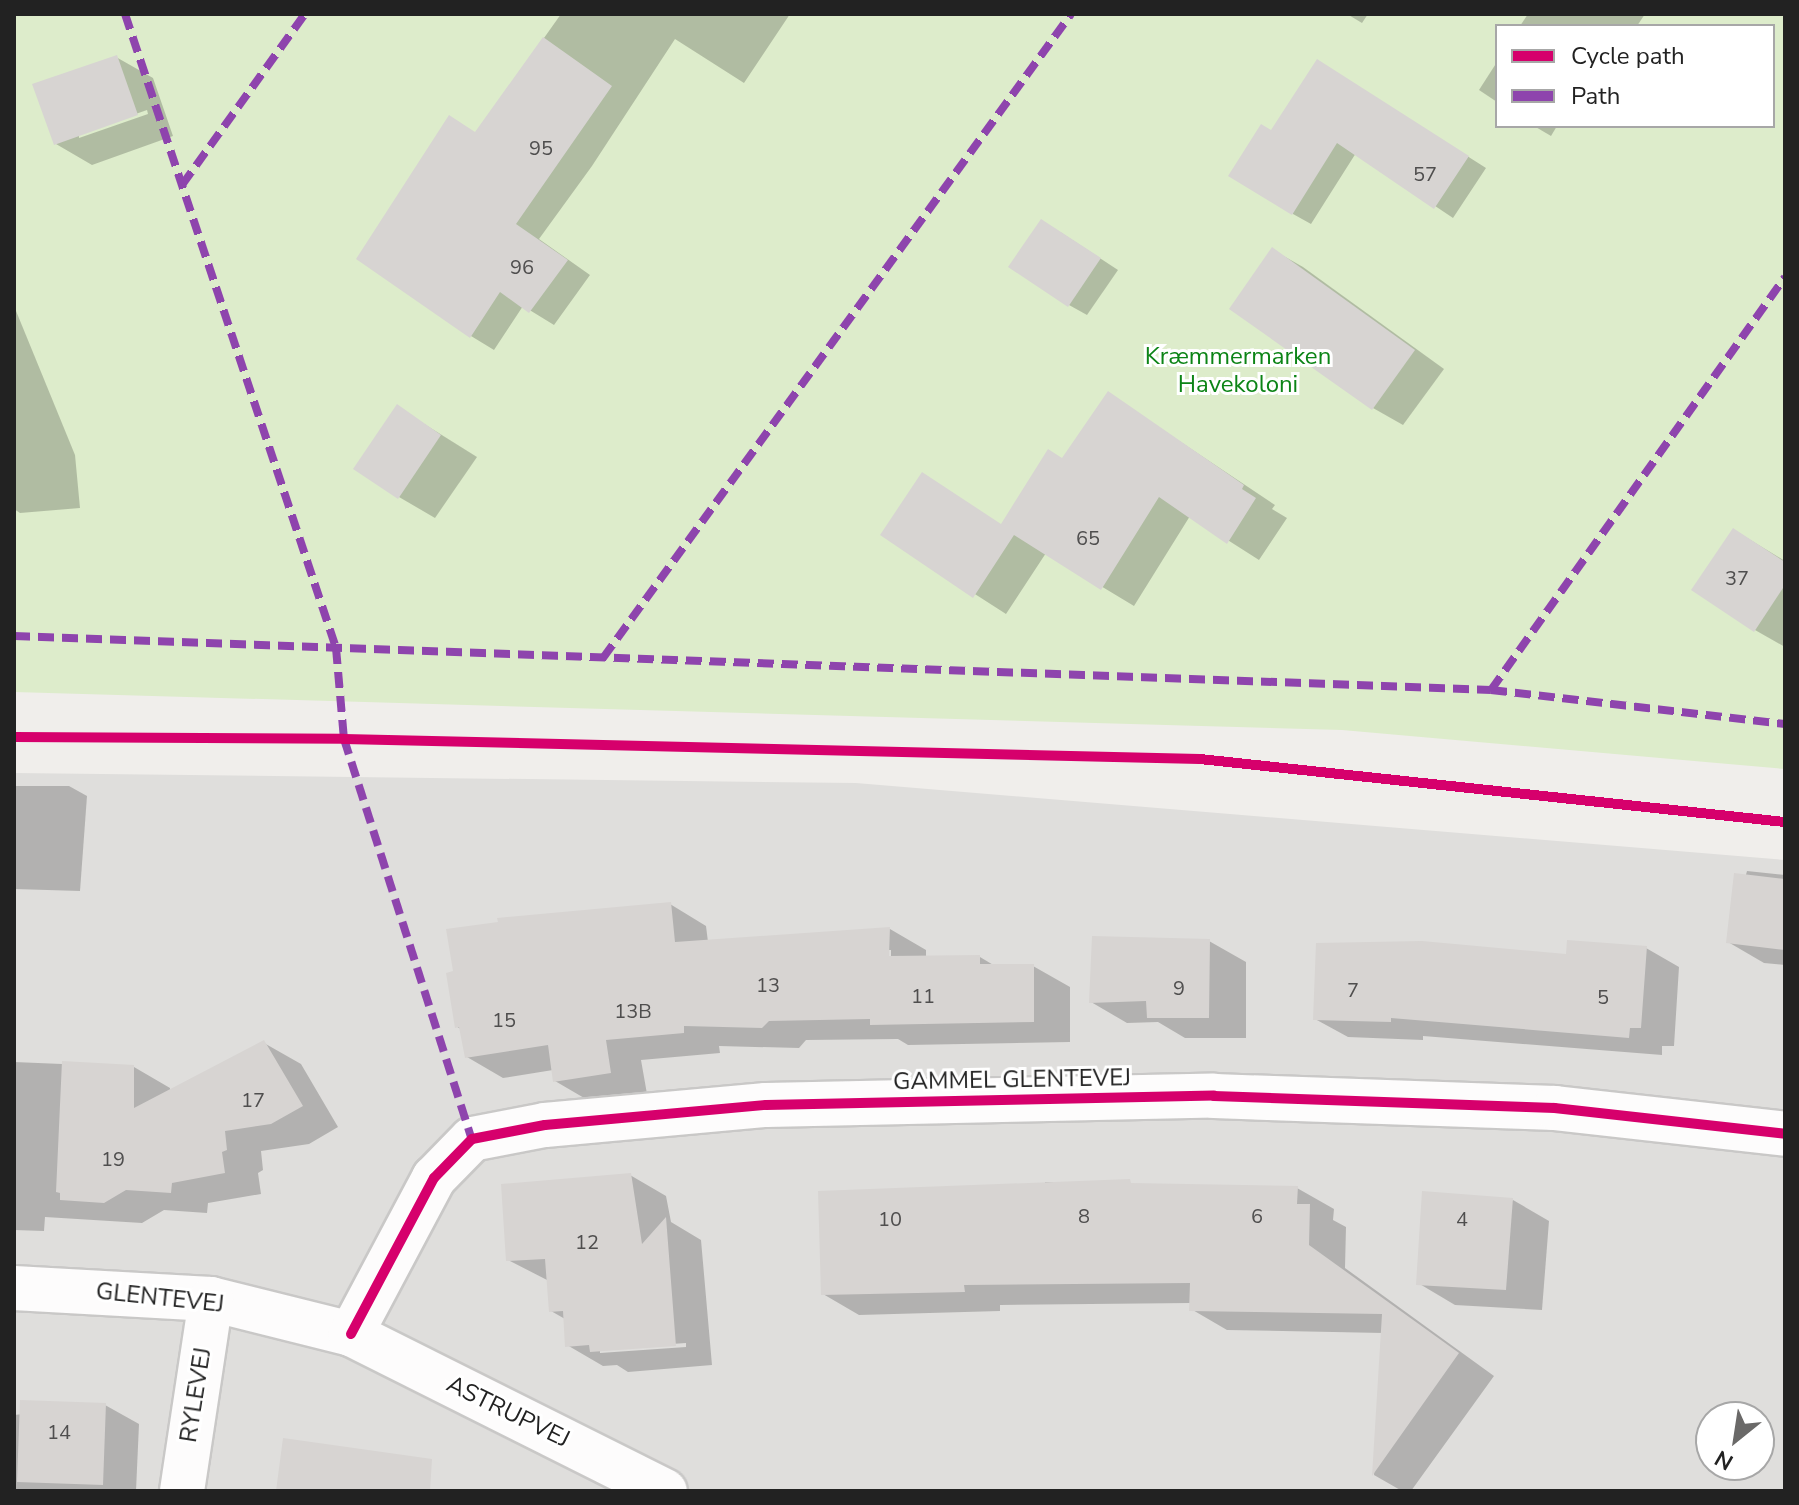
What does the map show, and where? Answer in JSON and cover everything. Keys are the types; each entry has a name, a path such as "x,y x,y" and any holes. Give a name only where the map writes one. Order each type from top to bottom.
{"street":[{"name":"GAMMEL GLENTEVEJ","path":"351,1334 434,1178 472,1139 545,1125 766,1105 1214,1096 1555,1108 1785,1134"},
{"name":"GLENTEVEJ","path":"14,1288 211,1299 351,1334"},
{"name":"RYLEVEJ","path":"182,1491 211,1299"},
{"name":"ASTRUPVEJ","path":"351,1334 665,1491"}],"shaded area":[{"path":"14,773 856,783 1785,860 1785,1491 14,1491"}],"green space":[{"name":"Kræmmermarken Havekoloni","path":"14,14 1785,14 1785,769 1342,730 14,692"}],"building":[{"path":"543,37 612,86 516,224 568,260 529,313 500,292 470,338 356,259 449,115 475,132"},
{"path":"117,55 138,115 54,145 32,84"},
{"path":"1317,59 1469,156 1434,209 1337,143 1292,215 1228,176 1261,124 1271,130"},
{"path":"1041,219 1101,258 1068,307 1008,267"},
{"path":"1272,247 1415,350 1372,410 1229,309"},
{"path":"1108,391 1244,485 1242,489 1256,498 1227,544 1159,497 1101,590 1014,535 973,598 880,535 922,472 1001,524 1048,449 1062,458"},
{"path":"397,404 441,435 398,499 353,469"},
{"path":"1733,528 1785,562 1785,585 1754,632 1691,590"},
{"path":"1734,873 1785,879 1785,950 1726,943"},
{"path":"671,902 675,942 890,927 889,956 980,955 980,964 1034,964 1034,1022 870,1025 870,1019 769,1021 762,1028 684,1026 684,1033 606,1040 611,1073 553,1082 548,1045 465,1058 459,1027 455,1028 446,973 453,971 446,929 498,922 497,918"},
{"path":"1092,936 1210,939 1209,1018 1147,1018 1146,1001 1089,1003"},
{"path":"1567,940 1647,946 1641,1028 1630,1028 1629,1038 1391,1018 1391,1022 1313,1020 1316,943 1422,941 1566,954"},
{"path":"264,1040 303,1106 271,1124 225,1131 227,1150 222,1152 225,1173 172,1183 171,1193 126,1190 104,1203 60,1200 60,1193 56,1192 62,1061 134,1065 134,1108"},
{"path":"631,1173 642,1244 666,1217 676,1346 590,1352 589,1345 565,1347 563,1311 549,1312 545,1259 506,1261 501,1184"},
{"path":"1130,1179 1131,1183 1298,1186 1297,1204 1310,1204 1309,1245 1459,1353 1372,1476 1382,1314 1189,1311 1190,1283 964,1285 965,1292 821,1295 818,1191"},
{"path":"1422,1191 1513,1198 1506,1290 1416,1285"},
{"path":"20,1400 106,1403 103,1485 17,1482"},
{"path":"283,1438 432,1459 430,1491 276,1491"}],"marked path":[{"path":"125,14 336,648 344,739 472,1139"},
{"path":"182,185 305,14"},
{"path":"603,658 1071,14"},
{"path":"1491,690 1785,277"},
{"path":"14,636 1491,690 1785,724"}],"cycle path":[{"path":"14,737 344,739 1200,759 1785,822"},
{"path":"351,1334 434,1178 472,1139 545,1125 766,1105 1214,1096 1555,1108 1785,1134"}]}
